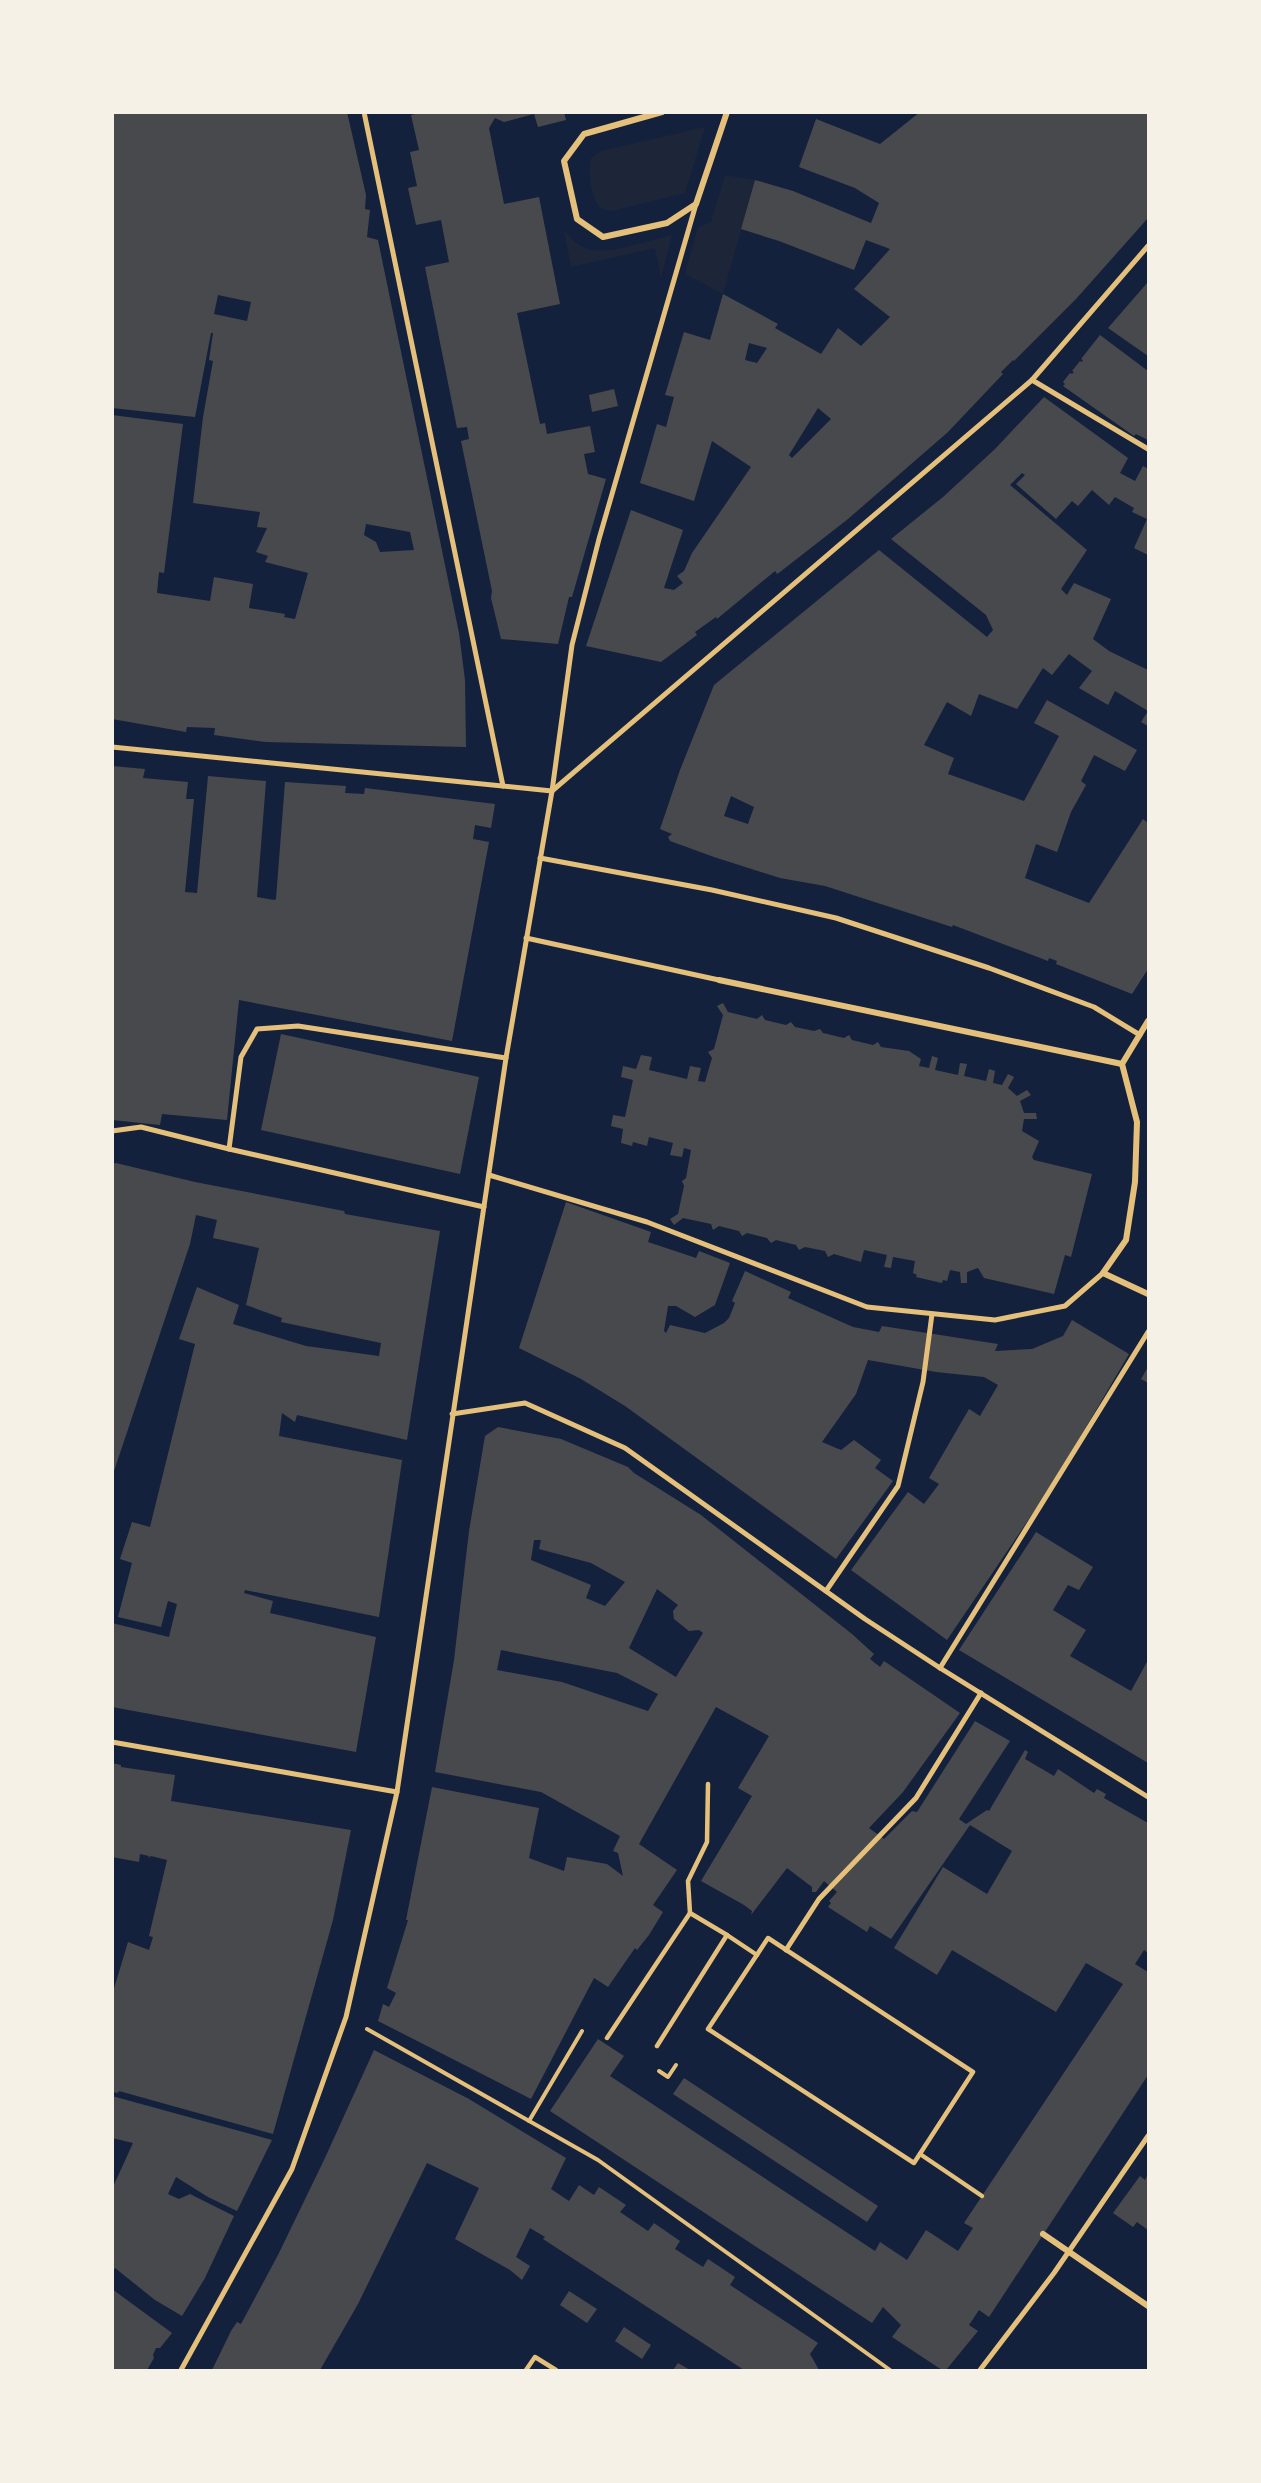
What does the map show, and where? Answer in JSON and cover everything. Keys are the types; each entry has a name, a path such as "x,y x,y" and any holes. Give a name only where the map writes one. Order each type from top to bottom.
{"street":[{"path":"364,112 503,786"},
{"path":"662,112 584,134 564,161 577,219 603,237 667,223 696,204"},
{"path":"181,2370 292,2169 346,2017 397,1792 506,1058 552,791 572,645 598,539 696,204 727,112"},
{"path":"112,747 552,791 1032,380 1149,246"},
{"path":"1032,380 1149,449"},
{"path":"540,858 712,890 836,918 989,968 1094,1007 1140,1035"},
{"path":"525,939 1122,1064"},
{"path":"489,1175 647,1222 867,1306 995,1320 1065,1306 1103,1273 1126,1240 1135,1182 1137,1122 1122,1064 1149,1021"},
{"path":"229,1149 242,1057 257,1029 298,1026 506,1058"},
{"path":"112,1131 141,1126 229,1149 484,1207"},
{"path":"1103,1273 1149,1294"},
{"path":"826,1591 898,1486 923,1382 932,1314"},
{"path":"940,1668 1149,1332"},
{"path":"453,1414 525,1403 625,1448 826,1591 940,1668 1149,1797"},
{"path":"786,1950 819,1899 916,1798 981,1693"},
{"path":"112,1742 397,1792"},
{"path":"980,2370 1069,2251 1149,2136"},
{"path":"1044,2235 1149,2306"}],"lane":[{"path":"607,2037 690,1913 688,1881 707,1842 708,1784"},
{"path":"690,1913 757,1955"},
{"path":"657,2046 727,1935"},
{"path":"768,1938 973,2072 914,2163 708,2029 757,1955 768,1938"},
{"path":"920,2154 982,2196"},
{"path":"526,2370 535,2357 556,2370"}],"path":[{"path":"346,2017 598,2160 890,2370"}],"shaded area":[{"path":"705,127 685,193 612,211 600,208 591,184 591,158 601,151"},
{"path":"725,175 755,180 723,294 685,274 698,227 711,222"},
{"path":"564,230 578,244 594,250 628,247 672,235 661,277 655,248 571,267"}],"building":[{"path":"112,112 347,112 366,195 365,209 370,210 367,237 378,240 459,633 465,680 466,747 266,742 214,735 215,728 187,727 186,732 112,719 112,415 183,424 164,573 159,572 157,593 210,601 214,577 253,584 249,608 285,614 284,617 295,619 308,573 265,562 268,556 256,552 267,528 257,527 260,512 193,503 203,417 213,361 209,360 213,333 211,333 195,417 112,408","holes":["218,295 251,302 247,321 214,314","366,524 410,532 414,550 380,552 376,542 364,535"]},
{"path":"423,112 564,112 566,120 538,127 534,114 504,122 495,118 489,128 504,204 539,197 560,304 517,313 540,424 545,423 547,434 590,426 595,452 584,454 588,474 606,479 572,597 569,597 558,644 501,639 461,441 469,439 467,427 457,428 425,267 449,262 441,220 416,225 408,188 417,186 410,152 419,150 411,115"},
{"path":"920,112 1148,112 1148,218 1076,299 1001,372 1003,374 948,432 848,519 780,572 777,574 775,571 717,619 716,617 695,632 697,635 661,662 586,646 631,510 683,530 664,588 674,590 683,583 677,576 684,571 692,553 751,467 712,441 694,501 640,483 657,424 666,427 674,397 665,395 684,332 710,340 723,294 778,324 775,328 821,354 838,328 861,346 890,317 854,289 890,249 866,240 854,270 741,229 755,180 793,191 871,223 879,203 855,188 799,167 816,119 880,144","holes":["749,343 767,348 757,363 745,360","818,408 831,419 792,458 789,455"]},
{"path":"1148,282 1148,356 1108,328"},
{"path":"1100,335 1148,371 1148,440 1136,434 1134,436 1063,386 1065,384 1063,382 1070,373 1074,372 1072,371 1080,361 1082,362 1081,359"},
{"path":"614,389 618,406 592,412 589,395"},
{"path":"1044,397 1128,458 1120,473 1135,481 1143,466 1148,469 1148,555 1134,548 1147,519 1132,512 1134,508 1115,497 1109,505 1092,490 1078,506 1072,501 1056,519 1016,484 1025,475 1022,473 1010,485 1087,550 1061,589 1067,595 1074,583 1111,599 1093,639 1109,651 1148,670 1148,711 1115,691 1108,705 1079,688 1092,671 1069,654 1052,675 1043,668 1017,709 979,694 971,716 947,702 924,745 954,758 948,774 1024,801 1059,736 1034,723 1047,700 1137,750 1125,771 1094,755 1081,781 1086,785 1071,812 1057,852 1036,844 1025,878 1089,903 1143,819 1148,823 1148,969 1132,994 1056,964 1057,961 1049,958 1048,961 953,925 952,927 825,886 780,878 714,857 670,841 668,837 672,834 660,829 680,770 714,685 879,550 987,637 993,630 986,615 891,539 943,497 995,449","holes":["731,796 754,807 748,824 724,816"]},
{"path":"1148,711 1148,726 1141,722"},
{"path":"112,766 145,769 143,778 188,782 186,799 194,799 185,892 197,893 208,776 266,781 257,897 274,900 276,899 285,782 346,786 345,793 364,794 365,788 495,804 491,828 475,825 473,839 489,842 452,1041 239,1000 227,1120 162,1114 160,1125 112,1120"},
{"path":"723,1003 728,1012 757,1019 762,1015 765,1020 786,1025 791,1022 795,1027 814,1031 820,1029 823,1033 844,1038 849,1035 852,1040 873,1045 878,1042 881,1047 909,1051 921,1059 919,1066 929,1068 932,1056 938,1058 935,1070 958,1075 960,1063 967,1064 964,1076 986,1081 989,1069 995,1071 993,1083 1002,1085 1008,1074 1014,1077 1008,1088 1017,1096 1027,1090 1031,1095 1020,1101 1024,1113 1036,1113 1037,1119 1024,1119 1022,1131 1039,1141 1032,1157 1034,1160 1092,1174 1071,1257 1065,1255 1054,1294 984,1278 978,1268 967,1272 967,1283 961,1283 960,1272 950,1270 947,1281 943,1280 942,1283 916,1277 917,1275 913,1273 915,1261 893,1257 891,1268 884,1267 887,1255 864,1250 861,1262 834,1254 828,1257 825,1251 805,1247 799,1250 796,1245 776,1240 771,1243 767,1238 747,1233 742,1236 739,1231 719,1226 713,1230 711,1224 683,1218 674,1225 670,1219 678,1214 684,1186 682,1181 686,1178 691,1150 684,1148 682,1157 670,1155 673,1143 649,1137 647,1146 633,1142 632,1146 621,1143 623,1129 611,1126 613,1115 625,1117 633,1080 621,1077 623,1066 636,1069 641,1055 652,1057 649,1070 687,1079 690,1066 701,1068 698,1081 705,1082 712,1058 708,1052 714,1049 723,1015 717,1006"},
{"path":"281,1034 479,1077 460,1174 261,1130"},
{"path":"116,1163 195,1182 344,1211 345,1214 440,1231 407,1440 297,1415 295,1422 282,1413 279,1436 402,1460 403,1454 379,1617 245,1590 244,1593 273,1601 270,1613 376,1637 356,1752 112,1707 112,1623 169,1637 177,1604 168,1601 161,1627 118,1617 132,1563 120,1559 132,1522 150,1527 195,1344 179,1339 197,1287 239,1305 233,1324 306,1346 379,1356 381,1343 281,1322 282,1318 246,1305 259,1248 213,1238 217,1220 196,1215 190,1244 112,1477 112,1164"},
{"path":"566,1202 651,1232 648,1242 696,1258 699,1251 730,1263 715,1305 695,1317 676,1306 668,1306 664,1331 666,1333 670,1325 705,1333 724,1323 729,1318 735,1303 732,1301 745,1271 791,1292 788,1298 853,1327 879,1332 882,1326 998,1344 995,1351 1032,1349 1063,1336 1072,1320 1129,1354 1052,1485 947,1640 851,1570 908,1492 924,1504 939,1484 929,1478 969,1409 980,1416 998,1385 984,1377 936,1372 868,1360 856,1394 822,1442 841,1450 854,1440 881,1460 875,1468 893,1481 836,1559 625,1406 581,1379 519,1348"},
{"path":"1148,1367 1148,1383 1141,1379"},
{"path":"498,1427 561,1439 628,1467 701,1515 852,1634 874,1654 870,1659 880,1667 884,1661 960,1713 903,1792 869,1828 884,1839 912,1811 917,1812 975,1721 1010,1741 959,1819 966,1824 987,1810 989,1811 1025,1750 1028,1752 1025,1759 1054,1776 1058,1769 1094,1793 1097,1789 1106,1794 1104,1798 1148,1823 1148,1953 1144,1950 1135,1964 1148,1972 1148,2075 989,2317 979,2310 969,2325 978,2331 946,2370 942,2370 892,2337 901,2325 883,2307 872,2323 550,2111 598,2039 624,2056 610,2076 875,2251 880,2242 907,2260 926,2230 958,2251 973,2228 964,2223 1123,1984 1086,1963 1056,2012 952,1950 937,1975 894,1948 943,1867 987,1894 1012,1851 970,1825 891,1939 870,1926 867,1932 828,1907 831,1903 829,1901 837,1892 824,1881 816,1892 812,1892 812,1887 787,1868 751,1915 752,1911 744,1905 701,1881 752,1796 738,1788 769,1736 716,1707 639,1844 677,1870 653,1905 663,1912 649,1935 637,1950 635,1948 608,1987 594,1978 531,2099 378,2021 383,2004 389,2007 396,1993 387,1988 408,1920 406,1920 432,1787 539,1808 529,1858 564,1871 567,1857 607,1864 623,1876 618,1853 613,1851 620,1836 541,1792 435,1772 454,1660 469,1531 485,1436","holes":["534,1540 541,1540 539,1549 591,1563 625,1582 605,1606 586,1598 591,1585 531,1560","657,1589 678,1605 673,1611 674,1619 689,1631 699,1630 703,1633 676,1677 629,1648","501,1650 617,1673 658,1694 648,1711 562,1682 497,1670"]},
{"path":"1036,1532 1093,1567 1079,1590 1068,1585 1053,1610 1086,1630 1070,1656 1131,1691 1148,1660 1148,1763 959,1650"},
{"path":"112,1763 121,1765 121,1767 175,1775 171,1801 351,1830 333,1920 273,2134 119,2091 118,2093 112,2092 112,1995 128,1942 149,1950 153,1937 149,1936 167,1860 151,1856 148,1858 149,1856 140,1854 139,1862 112,1857"},
{"path":"374,2050 469,2099 566,2158 551,2189 569,2201 579,2185 594,2195 599,2187 626,2205 620,2212 648,2231 654,2223 680,2241 675,2249 703,2267 708,2259 735,2277 730,2285 818,2343 810,2354 819,2370 744,2370 543,2239 545,2237 530,2228 516,2257 530,2266 522,2280 510,2270 455,2239 479,2188 427,2163 358,2304 320,2370 212,2370 231,2331 237,2322 241,2324 278,2255"},
{"path":"684,2078 878,2206 867,2222 673,2094"},
{"path":"112,2096 272,2140 237,2211 208,2197 176,2177 168,2194 179,2199 190,2194 234,2216 205,2278 182,2316 155,2300 115,2268 112,2272 112,2189 133,2143 112,2138"},
{"path":"1148,2174 1148,2230 1137,2222 1133,2227 1113,2213 1140,2176 1145,2180"},
{"path":"112,2289 172,2333 160,2348 156,2348 154,2358 147,2370 112,2370"},
{"path":"569,2291 597,2309 587,2323 560,2305"},
{"path":"624,2327 651,2345 642,2359 615,2341"},
{"path":"678,2363 690,2370 673,2370"}]}
